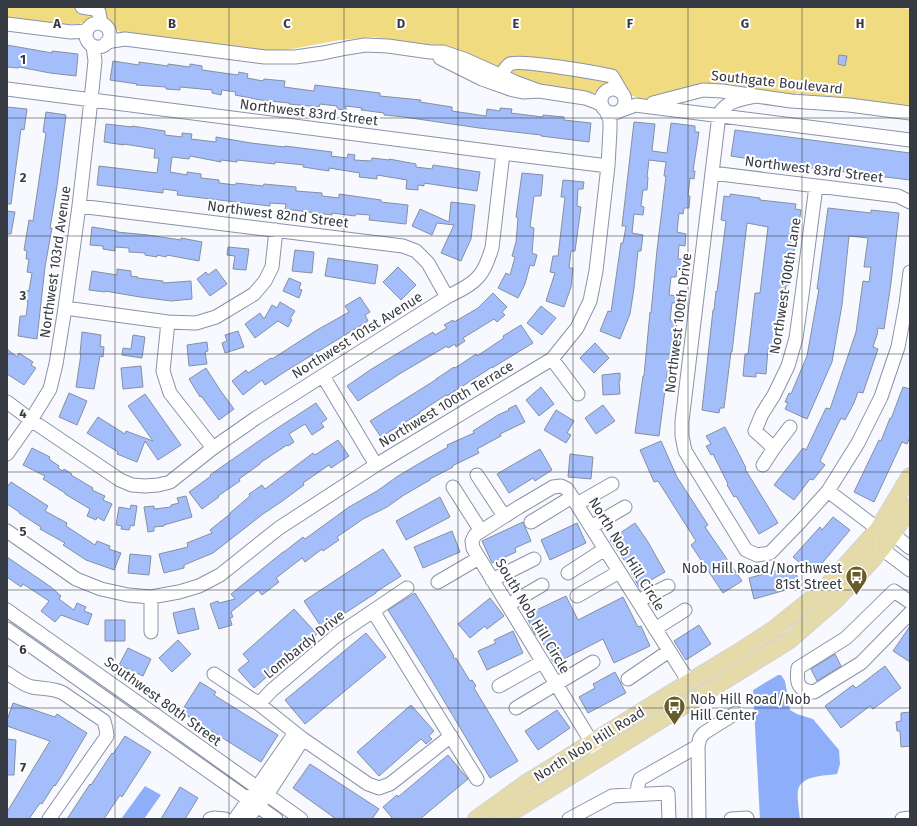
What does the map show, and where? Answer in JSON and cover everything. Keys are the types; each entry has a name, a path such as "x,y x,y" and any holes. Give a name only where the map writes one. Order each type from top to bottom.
{"main road":[{"name":"North Nob Hill Road","path":"476,819 526,783 774,629 826,587 878,529 910,476"},
{"name":"North Nob Hill Road","path":"501,819 505,815 790,640 837,599 882,549 910,507"}],"street":[{"path":"82,7 94,9 99,12 104,26"},
{"name":"Southgate Boulevard","path":"7,24 71,32 95,41 125,39 264,57 295,57 365,45 443,52 539,91"},
{"path":"95,41 91,25 94,24 104,26"},
{"name":"Southgate Boulevard","path":"104,26 116,35 125,39"},
{"name":"Northwest 103rd Avenue","path":"7,454 31,420 50,389 56,364 79,206 92,100 95,41 109,36 104,26"},
{"name":"Southgate Boulevard","path":"430,52 482,79 523,92 539,91 585,98 618,100 910,140"},
{"path":"501,76 510,64 519,62 612,76 618,100"},
{"name":"Northwest 83rd Street","path":"7,89 608,166"},
{"name":"Southgate Boulevard","path":"618,100 703,90 722,91 791,101 849,104 910,113"},
{"path":"719,115 726,105 737,100 756,96"},
{"name":"Northwest 100th Terrace","path":"7,531 76,579 101,589 128,595 151,597 179,592 200,586 220,575 279,528 376,465 552,359 577,328 590,301 596,272 608,166 610,120 618,100"},
{"name":"Northwest 100th Drive","path":"719,115 683,413 682,436 685,451 746,550 757,555 770,553 828,491"},
{"name":"Northwest 101st Avenue","path":"7,402 120,480 132,485 145,486 170,482 213,448 256,418 468,285 479,276 488,262 492,248 503,153"},
{"name":"Northwest 83rd Street","path":"712,173 898,196 910,202"},
{"name":"Northwest 100th Lane","path":"774,448 755,431 762,414 774,395 788,366 796,338 816,186"},
{"name":"Northwest 82nd Street","path":"79,206 403,246 416,251 428,263 447,297"},
{"path":"65,308 168,322 196,323 216,317 254,294 265,282 272,267 276,230"},
{"path":"910,272 898,347 881,398 858,443 828,491 878,529 893,534 910,548"},
{"path":"168,322 163,371 170,393 213,448"},
{"path":"552,359 578,394"},
{"path":"323,376 376,465"},
{"path":"763,465 790,428"},
{"path":"477,475 504,516"},
{"path":"531,522 612,484"},
{"name":"North Nob Hill Circle","path":"519,507 553,487 561,486 568,489 574,501 689,682"},
{"path":"453,487 481,531"},
{"name":"South Nob Hill Circle","path":"519,507 475,535 472,541 473,548 600,757"},
{"path":"591,527 624,507"},
{"path":"878,529 882,549 910,570"},
{"path":"568,573 605,549"},
{"path":"438,582 479,558"},
{"path":"492,580 534,559"},
{"path":"577,596 620,572"},
{"path":"508,605 542,585"},
{"path":"638,601 668,586"},
{"name":"Lombardy Drive","path":"259,704 272,690 336,636 407,588"},
{"path":"910,602 894,591 846,638 798,668 797,678 800,688 807,692 814,692 861,663 910,613"},
{"path":"151,597 151,632"},
{"name":"Southwest 80th Street","path":"7,610 301,819"},
{"path":"655,629 685,610"},
{"path":"373,611 477,779"},
{"path":"7,629 276,819"},
{"path":"628,679 669,651"},
{"path":"499,686 542,662"},
{"path":"516,708 593,662"},
{"path":"7,673 31,687 56,689 104,721 107,736 49,819"},
{"path":"214,674 259,704 299,736 368,784 379,788 390,784 451,736"},
{"path":"699,819 698,746 700,738 704,733 736,713"},
{"path":"235,819 253,803 262,792 284,758 293,761 299,754 299,736"},
{"path":"637,795 640,779 698,746"},
{"path":"569,819 612,796 668,793 669,819"},
{"path":"248,819 253,803"},
{"path":"731,819 747,818"},
{"path":"902,819 910,818"},
{"path":"210,819 225,819"}],"shaded area":[{"path":"7,7 896,7 910,9 910,107 796,93 795,98 724,89 654,100 641,99 631,95 622,88 609,87 593,93 537,85 441,46 373,37 340,40 273,51 120,32 106,21 93,20 78,24 63,24 7,17"}],"water":[{"path":"778,675 781,675 785,681 790,710 813,719 839,750 840,764 837,774 814,777 804,781 800,785 798,790 798,804 800,819 760,819 753,690"},
{"path":"145,786 161,795 144,819 121,819"}],"building":[{"path":"7,45 52,53 52,51 78,54 76,76 19,67 7,67"},
{"path":"839,55 847,56 845,66 838,64"},
{"path":"113,61 139,65 139,62 190,67 190,64 202,66 202,70 238,75 239,72 248,74 247,78 263,81 264,79 285,81 284,87 314,91 315,85 380,93 380,96 421,100 420,102 452,107 452,111 486,116 487,109 500,111 500,108 512,109 511,113 543,117 543,115 564,117 564,120 591,123 589,142 384,115 384,113 361,110 362,108 346,106 346,110 337,109 337,106 320,104 319,107 289,104 235,95 236,92 222,90 221,95 212,93 212,90 180,87 180,90 166,89 166,87 136,85 137,84 110,80"},
{"path":"7,107 27,109 24,130 21,129 11,204 7,204"},
{"path":"46,112 66,115 50,228 52,228 45,267 37,339 18,336 20,316 26,316 28,301 20,300 21,290 29,291 32,273 27,272 29,259 26,259 27,251 24,250 29,220 33,221 46,133 43,132"},
{"path":"634,122 655,124 652,151 667,153 671,123 695,126 695,132 699,132 693,171 695,171 694,179 690,178 688,196 690,196 689,208 684,208 683,214 679,213 677,232 686,234 685,246 679,245 678,259 684,259 682,271 677,270 676,277 671,277 669,295 678,296 678,303 672,303 670,321 677,322 672,358 670,367 668,367 659,436 635,433 644,376 666,176 664,176 666,162 649,160 647,190 643,190 641,206 644,207 643,215 634,214 632,233 643,235 641,251 638,251 630,314 620,339 600,331 608,311 611,312 621,243 623,243 626,226 622,226"},
{"path":"106,124 165,131 165,135 182,137 182,133 192,134 191,139 216,142 216,137 251,143 332,152 331,156 347,158 348,154 355,155 354,160 371,161 372,158 389,159 416,164 416,167 432,169 433,165 480,172 477,191 424,183 424,186 418,185 418,190 406,189 407,180 377,175 377,179 359,177 360,173 329,168 329,171 303,167 304,165 275,162 275,164 221,160 221,162 190,156 189,159 172,157 170,172 187,175 187,172 201,174 201,178 219,180 219,183 263,186 264,184 296,187 296,191 322,193 322,196 339,198 339,194 381,200 381,202 408,205 406,224 369,220 370,215 356,214 355,216 332,213 332,215 285,209 286,204 270,203 270,206 177,195 178,191 163,189 163,193 97,185 99,166 157,173 159,158 154,158 155,149 104,142"},
{"path":"735,130 910,153 910,180 788,165 731,156"},
{"path":"522,173 543,175 541,196 534,196 530,227 534,228 532,253 537,255 534,266 530,265 525,284 518,298 498,288 506,273 510,275 515,257 512,256 516,242 518,218 516,217"},
{"path":"563,180 584,182 583,189 578,189 577,206 581,207 575,251 571,251 569,268 573,268 571,287 564,307 546,301 555,273 550,272 553,256 558,256 565,197 561,197"},
{"path":"730,194 760,198 760,200 796,204 795,209 801,210 798,231 792,230 790,243 795,244 789,285 786,285 783,312 781,312 778,338 779,345 775,344 774,349 768,349 766,374 756,373 756,377 743,376 745,354 748,354 755,293 760,293 768,227 747,223 724,408 720,408 719,413 702,410 713,310 716,291 717,292 726,221 721,220 724,196 730,197"},
{"path":"451,202 475,205 471,239 461,261 441,253 454,225 437,223 432,235 412,226 420,209 449,222"},
{"path":"828,208 871,213 871,210 899,213 891,283 884,329 878,328 873,347 878,349 863,393 858,392 845,420 841,418 820,461 825,465 813,480 810,479 794,500 774,485 803,448 806,450 826,408 830,409 856,332 863,281 869,282 871,267 864,267 868,238 849,236 842,305 832,362 807,419 785,409 788,403 785,402 789,393 791,394 807,356 819,289 817,289"},
{"path":"7,211 15,212 11,234 7,234"},
{"path":"92,227 117,232 181,240 181,238 202,242 199,261 167,255 166,257 157,255 157,257 145,255 145,253 129,252 129,248 115,247 115,251 103,249 103,246 90,245"},
{"path":"228,247 249,249 246,270 233,269 235,256 227,255"},
{"path":"295,250 314,252 312,273 292,271"},
{"path":"328,258 378,265 375,284 325,276"},
{"path":"398,267 416,285 401,300 383,282"},
{"path":"117,269 131,271 131,276 138,277 137,278 163,281 163,283 191,281 192,299 171,301 89,290 92,271 117,275"},
{"path":"216,269 227,284 210,296 197,279 206,272 208,275"},
{"path":"289,278 301,283 299,289 302,290 299,298 283,291"},
{"path":"493,293 507,307 502,312 505,315 497,322 494,319 463,338 465,341 456,347 455,344 448,348 447,346 401,373 358,401 347,386 370,370 433,332 435,335 447,328 444,325 453,320 454,322 478,308"},
{"path":"360,297 370,312 365,315 368,321 265,385 262,380 243,395 232,381 246,370 248,373 349,312 345,306"},
{"path":"280,302 295,311 290,319 292,320 288,327 278,321 255,338 245,324 260,313 264,319 272,305 277,308"},
{"path":"541,306 556,318 542,335 527,323"},
{"path":"521,325 533,343 447,396 446,395 381,437 370,421 454,367 455,368 476,354 477,356 504,338 503,336"},
{"path":"238,331 244,347 225,353 222,343 227,341 225,335"},
{"path":"82,332 101,335 100,346 104,347 103,357 100,356 94,389 76,387 81,354"},
{"path":"133,335 145,337 142,358 122,355 123,348 131,349"},
{"path":"207,342 208,351 205,352 207,364 189,366 187,345"},
{"path":"595,343 609,358 594,373 580,358"},
{"path":"7,349 17,357 19,353 33,362 31,365 36,368 24,385 7,374"},
{"path":"141,366 143,387 123,389 121,368"},
{"path":"206,368 234,409 219,420 201,396 200,397 189,379"},
{"path":"620,373 620,394 603,395 602,375"},
{"path":"541,387 554,404 539,416 526,400"},
{"path":"903,387 910,389 910,437 907,444 902,442 874,502 854,492 879,440 881,441"},
{"path":"69,393 87,401 77,425 59,417"},
{"path":"145,394 181,445 158,460 145,441 137,462 117,454 118,452 87,433 98,417 125,434 126,431 153,441 128,406"},
{"path":"316,403 327,419 321,423 324,427 312,435 305,424 289,434 294,442 260,463 239,479 240,481 202,509 189,492 211,476 210,475"},
{"path":"516,405 525,422 500,434 501,436 477,449 479,453 452,466 453,467 430,479 387,507 363,519 337,537 339,540 323,551 322,549 305,562 302,558 276,578 279,582 262,595 258,590 231,612 233,617 230,618 232,625 219,629 210,604 218,601 219,603 235,599 231,594 303,537 305,539 349,507 448,447 447,445 474,433 473,431"},
{"path":"603,405 615,421 596,434 585,418"},
{"path":"556,410 574,421 567,433 571,435 566,443 544,430"},
{"path":"725,427 746,468 745,469 778,523 759,534 736,496 734,497 713,454 711,455 706,446 711,444 706,436"},
{"path":"338,440 349,456 331,468 329,465 303,483 304,485 263,514 213,553 184,565 184,568 164,573 159,554 188,547 187,543 212,533 210,530 250,496 249,494 262,485 265,489 313,453 315,455"},
{"path":"661,441 677,477 708,525 705,527 742,581 723,593 691,545 696,541 658,481 654,482 640,450"},
{"path":"32,448 50,457 49,459 59,466 58,468 63,471 64,469 93,488 92,490 105,496 103,500 112,504 104,521 97,517 96,520 87,516 90,509 43,479 45,476 23,465"},
{"path":"540,449 552,470 535,481 533,478 509,493 497,474"},
{"path":"570,454 593,457 591,479 568,477"},
{"path":"11,482 48,506 45,511 67,523 66,526 95,545 97,541 110,546 109,549 121,553 114,570 86,560 63,545 65,543 40,529 41,527 7,504 7,487"},
{"path":"186,496 192,517 164,526 154,527 154,531 148,532 144,507 154,506 154,509 171,507 171,505 179,503 177,498"},
{"path":"440,497 450,517 406,540 396,521"},
{"path":"131,505 137,506 134,526 131,525 129,530 121,529 122,526 116,525 119,507 130,509"},
{"path":"833,517 850,530 813,574 793,557 820,527 822,530"},
{"path":"523,522 531,541 515,548 516,552 492,563 482,541"},
{"path":"577,523 586,543 550,560 541,540"},
{"path":"635,523 665,572 639,587 629,567 610,540"},
{"path":"452,531 460,552 423,568 414,547"},
{"path":"383,549 401,576 322,628 304,601"},
{"path":"130,554 151,556 149,575 128,573"},
{"path":"7,557 51,587 61,596 59,599 74,610 77,603 86,607 84,611 92,614 88,625 61,615 55,622 41,611 49,601 23,584 21,587 7,577"},
{"path":"794,566 800,586 754,599 749,578"},
{"path":"415,593 454,656 454,659 456,658 470,681 472,680 476,686 474,688 518,761 490,778 388,610"},
{"path":"566,596 578,620 623,597 638,627 641,626 650,646 614,663 603,639 554,664 538,633 535,635 526,615"},
{"path":"490,598 504,616 487,629 485,626 470,638 458,624"},
{"path":"194,608 199,629 178,634 173,613"},
{"path":"294,609 317,634 307,643 303,639 290,651 293,654 254,688 238,670 249,661 243,654"},
{"path":"105,620 125,620 125,641 105,641"},
{"path":"699,625 711,644 686,660 674,641"},
{"path":"910,626 910,662 893,651"},
{"path":"513,631 523,653 487,670 478,651 496,643 494,640"},
{"path":"366,633 386,657 305,724 285,700"},
{"path":"178,640 191,654 172,672 159,658"},
{"path":"128,648 151,659 143,676 119,665"},
{"path":"835,654 841,666 817,681 811,669"},
{"path":"885,666 901,688 873,709 870,706 841,728 825,706 853,685 856,688"},
{"path":"615,672 626,693 588,713 579,697 595,688 593,684"},
{"path":"200,682 216,692 214,695 278,735 261,762 181,712"},
{"path":"13,703 55,717 57,714 87,733 55,786 54,785 42,804 40,803 29,819 7,819 7,812 50,741 7,726 7,720"},
{"path":"411,705 434,731 429,736 432,739 426,744 421,739 379,776 357,752"},
{"path":"557,710 570,728 538,750 525,731"},
{"path":"910,712 910,746 901,747 900,731 897,731 896,722 901,721 901,713"},
{"path":"125,736 151,752 122,797 120,795 104,819 67,819 90,784 91,785"},
{"path":"7,739 16,740 14,775 7,775"},
{"path":"448,755 468,779 420,819 393,819 383,807 397,795 398,797"},
{"path":"310,764 379,809 372,819 336,819 293,788"},
{"path":"180,787 198,798 185,819 161,819"}],"place":[{"name":"Nob Hill Road/Northwest 81st Street","path":"857,596"},
{"name":"Nob Hill Road/Nob Hill Center","path":"675,726"}]}
